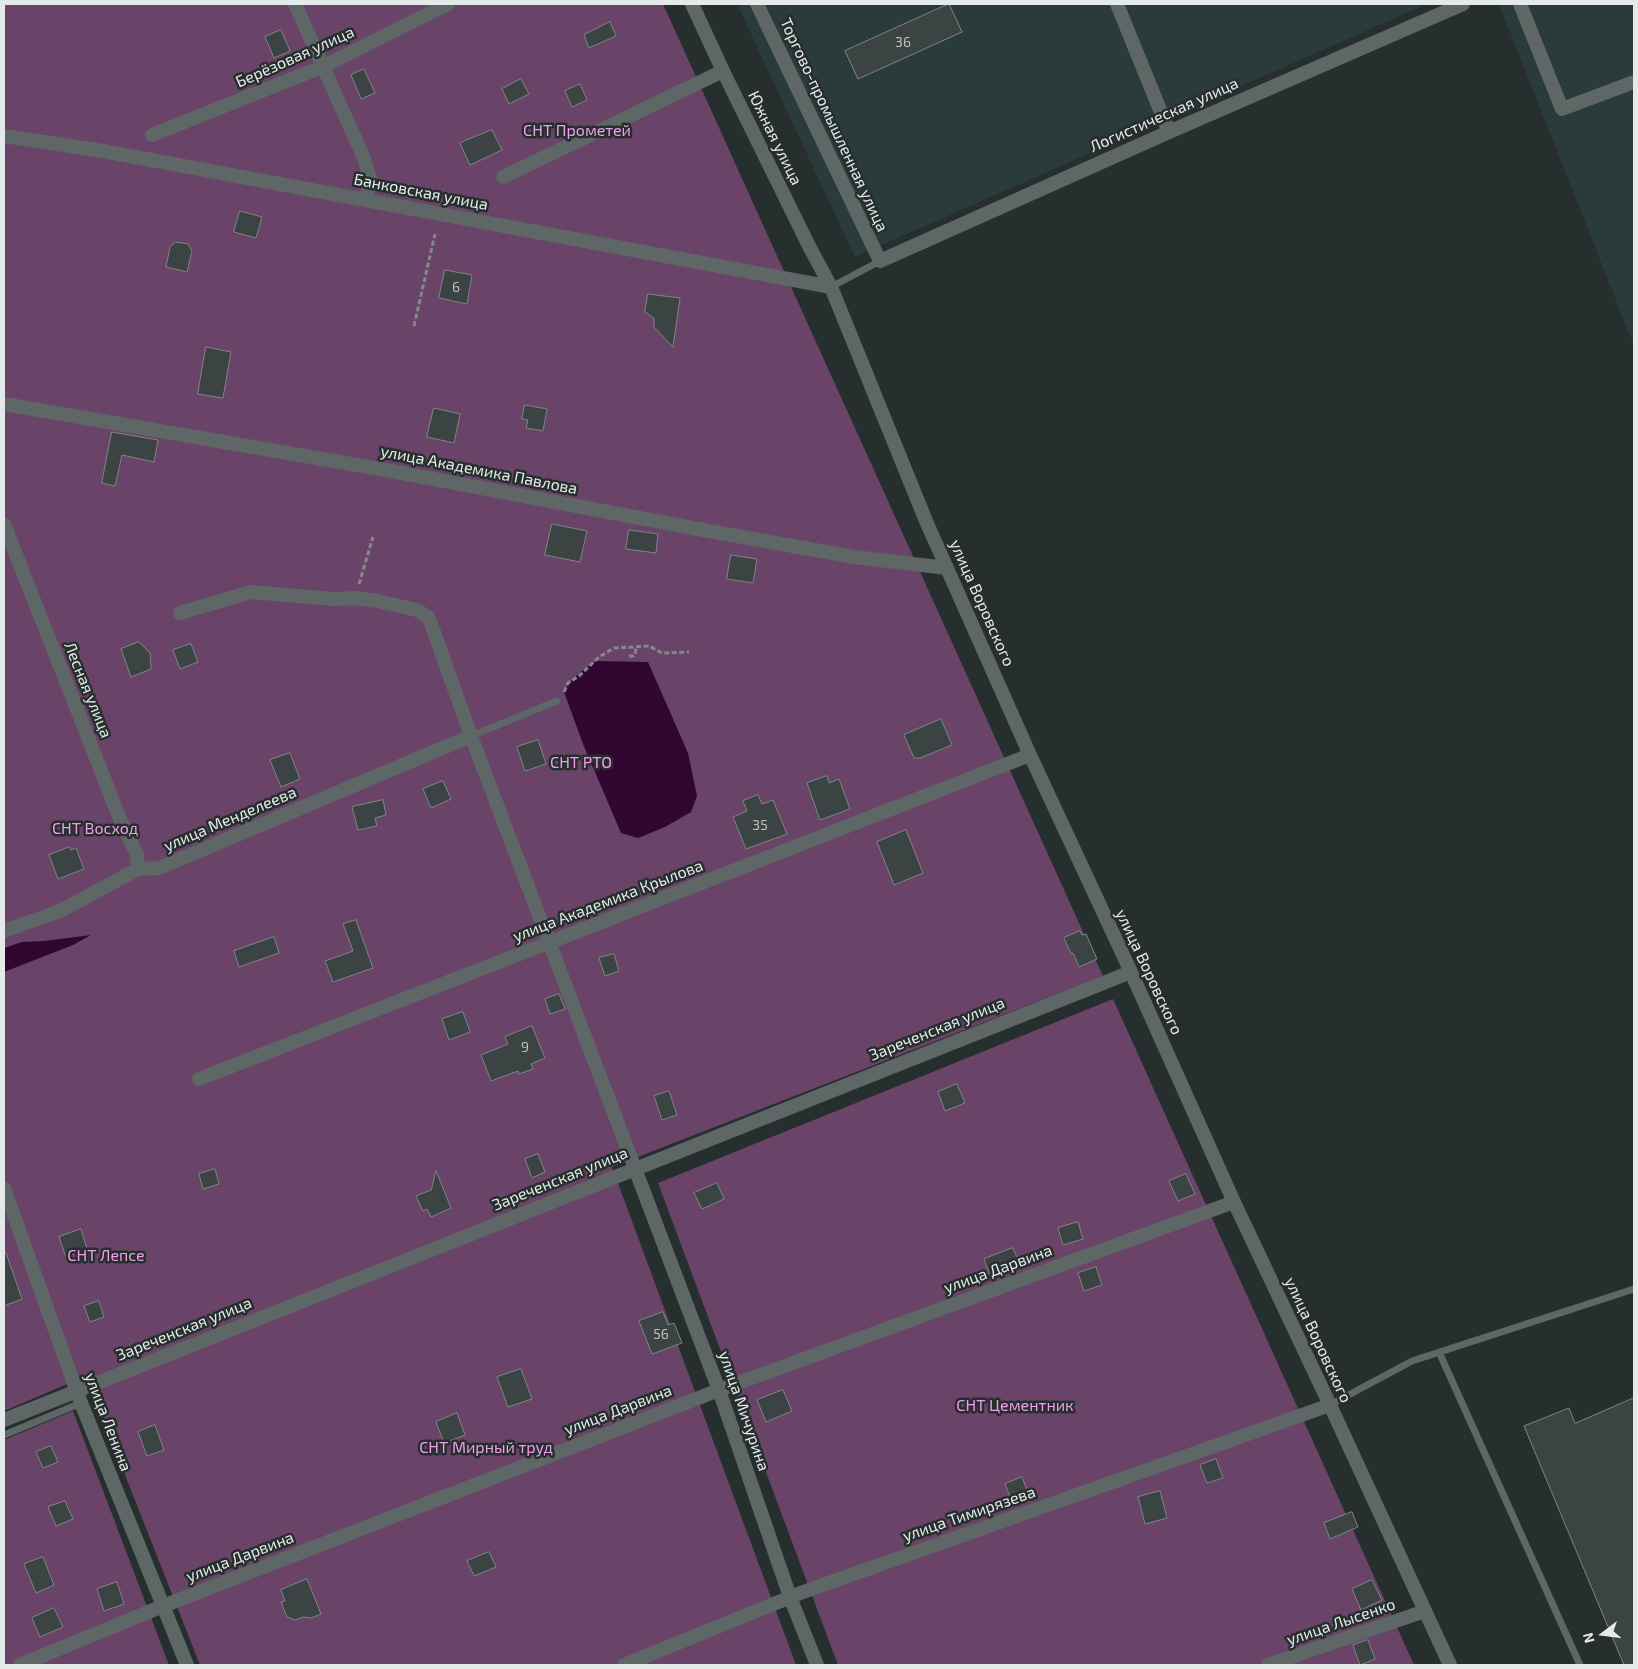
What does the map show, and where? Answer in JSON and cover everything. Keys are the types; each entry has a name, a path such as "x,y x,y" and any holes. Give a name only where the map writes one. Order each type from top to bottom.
{"street":[{"path":"295,4 364,158 371,182 365,199"},
{"name":"Берёзовая улица","path":"152,135 322,67 448,4"},
{"name":"Южная улица","path":"692,4 723,71 831,287"},
{"name":"Торгово-промышленная улица","path":"757,4 880,261"},
{"path":"1117,4 1169,132"},
{"name":"Логистическая улица","path":"880,261 1463,4"},
{"path":"1520,4 1562,109 1634,82"},
{"path":"504,177 723,71"},
{"name":"Банковская улица","path":"4,136 103,151 831,287"},
{"name":"улица Воровского","path":"831,287 926,521 1030,755 1234,1202 1450,1665"},
{"name":"улица Академика Павлова","path":"4,404 386,470 854,557 947,568"},
{"name":"Лесная улица","path":"4,524 120,820 137,854 138,869"},
{"name":"улица Мичурина","path":"180,613 252,592 334,599 354,598 417,610 429,618 471,736 719,1390 790,1597 817,1665"},
{"name":"улица Менделеева","path":"4,931 60,911 138,869 159,868 471,736"},
{"name":"улица Академика Крылова","path":"199,1079 1030,755"},
{"name":"Зареченская улица","path":"4,1420 79,1397 635,1168 1130,972"},
{"name":"улица Ленина","path":"4,1188 79,1397 187,1665"},
{"name":"улица Дарвина","path":"20,1665 163,1606 719,1390 1234,1202"},
{"name":"улица Тимирязева","path":"624,1665 790,1597 1330,1405"},
{"name":"улица Лысенко","path":"1268,1665 1425,1611"}],"lane":[{"path":"831,287 880,261"},
{"path":"471,736 557,701"},
{"path":"1330,1405 1412,1361 1634,1290"},
{"path":"1439,1352 1580,1665"},
{"path":"4,1435 79,1397"}],"path":[{"path":"414,326 434,234"},
{"path":"354,598 373,537"},
{"path":"564,692 568,683 614,648 649,646 662,653 689,652"},
{"path":"629,656 635,655 636,647"}],"shaded area":[{"path":"737,4 1427,4 855,257"},
{"path":"1499,4 1634,4 1634,346"},
{"path":"597,661 648,662 688,753 697,796 691,812 665,827 638,838 621,833 583,744 564,692 578,674"},
{"path":"91,935 73,945 4,972 4,948 22,942"}],"green space":[{"path":"4,4 663,4 1103,976 612,1167 796,1665 200,1665 86,1376 4,1411"},
{"name":"СНТ Цементник","path":"1113,999 1414,1665 838,1665 658,1183"},
{"path":"73,1411 169,1665 4,1665 4,1440"}],"building":[{"path":"949,4 962,32 858,79 845,51"},
{"path":"610,22 616,36 589,48 584,35"},
{"path":"281,30 290,51 274,58 265,37"},
{"path":"364,69 375,93 361,99 351,75"},
{"path":"521,79 529,94 509,104 502,89"},
{"path":"580,84 587,100 572,107 565,91"},
{"path":"492,130 502,150 470,165 460,143"},
{"path":"240,211 262,217 256,238 234,232"},
{"path":"176,242 188,244 192,251 187,272 166,267 170,247"},
{"path":"445,270 472,275 467,304 439,298"},
{"path":"648,294 680,298 673,347 654,327 654,318 645,312"},
{"path":"206,347 231,352 223,398 198,394"},
{"path":"525,405 547,409 543,431 526,428 528,420 522,419"},
{"path":"434,408 460,414 454,443 427,437"},
{"path":"112,432 158,440 154,462 122,455 115,486 102,483"},
{"path":"552,524 587,531 580,562 545,555"},
{"path":"629,530 658,534 656,553 626,549"},
{"path":"731,555 757,559 753,583 727,579"},
{"path":"139,642 150,653 151,669 131,677 121,649"},
{"path":"191,644 198,662 180,669 173,650"},
{"path":"941,719 952,745 920,758 914,758 904,735"},
{"path":"538,740 546,764 525,771 517,747"},
{"path":"290,753 300,779 281,787 270,760"},
{"path":"827,776 829,783 839,779 850,809 820,820 807,783"},
{"path":"443,781 451,799 431,808 423,789"},
{"path":"758,795 762,804 773,800 787,834 746,849 733,817 747,811 743,801"},
{"path":"383,800 386,815 375,818 377,826 358,830 352,807"},
{"path":"906,830 923,873 894,885 877,842"},
{"path":"70,847 71,850 76,848 84,869 58,879 49,855"},
{"path":"356,920 373,968 333,982 325,961 353,951 343,924"},
{"path":"1080,931 1082,935 1086,934 1097,959 1079,967 1064,938"},
{"path":"274,937 279,953 239,967 234,951"},
{"path":"614,954 619,971 605,976 599,958"},
{"path":"559,994 565,1009 550,1014 545,999"},
{"path":"463,1012 470,1032 449,1040 442,1019"},
{"path":"532,1026 545,1058 531,1064 533,1069 519,1074 518,1071 491,1081 481,1055 508,1044 505,1037"},
{"path":"957,1084 965,1103 945,1111 938,1092"},
{"path":"669,1091 677,1115 662,1120 654,1096"},
{"path":"538,1154 545,1172 532,1178 525,1159"},
{"path":"215,1169 219,1184 203,1189 199,1174"},
{"path":"436,1171 451,1208 431,1217 427,1209 423,1211 416,1196 431,1190"},
{"path":"1186,1174 1195,1194 1178,1201 1169,1181"},
{"path":"717,1183 724,1199 702,1209 694,1193"},
{"path":"1078,1222 1083,1239 1063,1245 1058,1228"},
{"path":"81,1229 87,1249 66,1257 59,1237"},
{"path":"1013,1248 1021,1267 991,1279 984,1259"},
{"path":"4,1253 6,1253 22,1299 4,1306"},
{"path":"1096,1267 1102,1285 1084,1291 1078,1273"},
{"path":"99,1301 104,1317 90,1322 84,1306"},
{"path":"663,1312 668,1325 674,1323 682,1343 652,1354 639,1321"},
{"path":"521,1369 532,1399 508,1407 497,1377"},
{"path":"783,1390 792,1411 766,1422 757,1400"},
{"path":"1634,1398 1634,1665 1624,1665 1524,1426 1569,1408 1575,1423"},
{"path":"457,1413 465,1435 444,1443 436,1422"},
{"path":"155,1425 164,1450 147,1456 138,1432"},
{"path":"51,1446 58,1462 43,1468 36,1452"},
{"path":"1216,1459 1223,1478 1207,1483 1200,1465"},
{"path":"1022,1477 1028,1493 1011,1499 1005,1484"},
{"path":"1160,1491 1167,1518 1145,1524 1138,1497"},
{"path":"65,1501 73,1519 56,1526 48,1507"},
{"path":"1352,1512 1358,1527 1330,1539 1324,1523"},
{"path":"489,1552 496,1567 474,1576 467,1561"},
{"path":"43,1557 54,1585 36,1593 24,1564"},
{"path":"307,1579 321,1614 311,1618 303,1617 295,1620 287,1617 281,1602 285,1601 281,1590"},
{"path":"1372,1580 1382,1600 1361,1610 1352,1589"},
{"path":"117,1582 124,1604 104,1611 97,1589"},
{"path":"54,1608 63,1627 40,1637 32,1618"},
{"path":"1368,1640 1375,1659 1360,1665 1353,1645"}],"park label":[{"name":"СНТ Прометей","path":"577,131"},
{"name":"СНТ РТО","path":"581,763"},
{"name":"СНТ Восход","path":"95,829"},
{"name":"СНТ Лепсе","path":"106,1256"},
{"name":"СНТ Мирный труд","path":"486,1448"}]}
